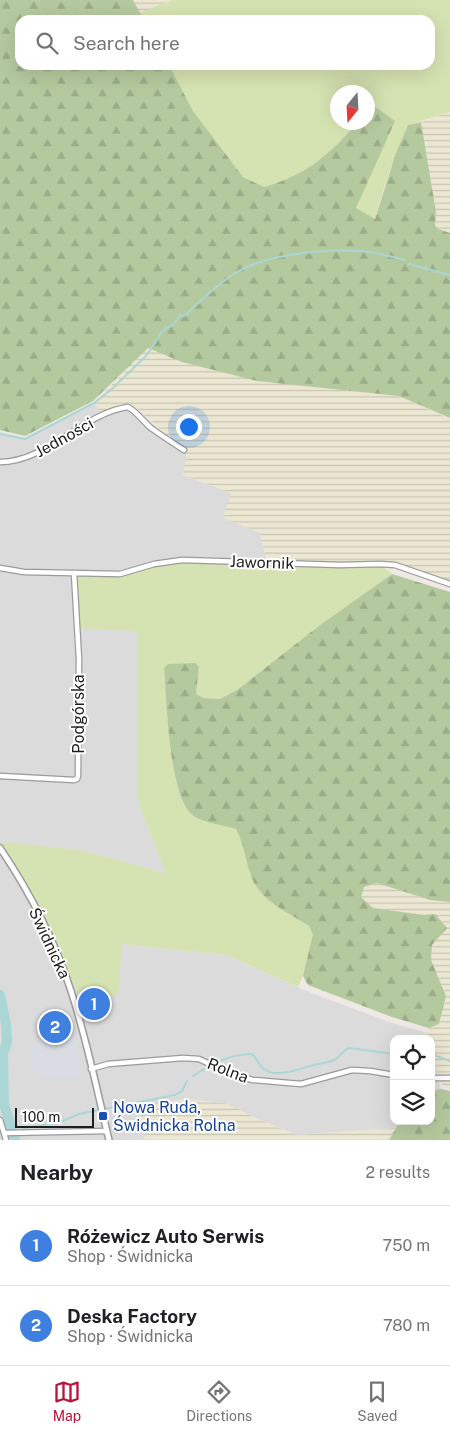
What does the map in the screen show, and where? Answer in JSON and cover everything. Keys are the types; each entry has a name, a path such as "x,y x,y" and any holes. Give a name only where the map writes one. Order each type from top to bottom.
{"street":[{"name":"Jedności","path":"0,462 24,459 104,415 128,407 134,410 150,427 184,450"},
{"name":"Jawornik","path":"0,568 24,572 120,574 154,564 182,560 340,565 380,564 395,565 450,584"},
{"name":"Podgórska","path":"0,776 74,780 78,776 79,659 74,573"},
{"name":"Świdnicka","path":"0,848 20,880 62,964 72,992 109,1140"},
{"name":"Rolna","path":"92,1070 108,1064 176,1058 199,1059 233,1075 252,1080 301,1084 352,1070 390,1074"},
{"path":"435,1078 450,1078"},
{"path":"0,1120 6,1133 6,1140"},
{"path":"6,1133 107,1131"}],"shaded area":[{"path":"133,0 172,0 140,13"},
{"path":"450,112 450,233 438,229 435,225 436,212 421,122"},
{"path":"148,347 182,362 262,381 399,396 450,419 450,584 395,565 267,563 260,533 223,518 231,493 183,475 187,452 130,403 104,415 94,403"},
{"path":"94,402 104,415 129,403 187,454 183,475 231,493 260,533 267,563 235,562 74,573 138,630 138,802 166,873 80,850 1,843 43,916 77,991 122,944 226,955 306,991 389,1022 427,1033 428,1035 390,1035 390,1125 398,1125 396,1128 297,1135 225,1103 185,1099 138,1106 145,1140 0,1140 0,432 26,438"},
{"path":"377,883 430,900 450,902 450,1089 440,1083 435,1064 435,1035 428,1035 427,1033 429,1028 439,1024 446,996 431,960 435,914 424,915 373,908 361,897 364,887"},
{"path":"75,1025 75,1036 83,1076 52,1078 38,1074 33,1068 29,1054 32,1046 41,1041 39,1033 64,1032 64,1028 70,1028 70,1026"},
{"path":"435,1065 441,1089 435,1090"},
{"path":"185,1099 225,1103 297,1135 396,1128 389,1140 145,1140 138,1106"}],"green space":[{"path":"0,0 133,0 141,15 15,15 15,70 172,70 193,111 243,177 264,187 292,177 315,163 326,155 350,130 375,130 375,107 395,121 356,208 375,219 396,153 408,125 421,122 436,212 435,225 438,229 450,233 450,418 399,396 257,381 182,362 148,348 93,401 25,436 0,430"},
{"path":"172,0 450,0 450,112 408,125 375,219 356,208 364,188 371,130 375,130 375,85 330,85 330,130 351,130 316,163 293,176 264,187 243,177 193,111 172,70 435,70 435,15 141,15 140,13"},
{"path":"165,561 380,564 392,574 320,625 237,690 220,699 204,698 196,694 199,667 164,668 170,748 179,791 186,807 199,819 236,829 243,842 250,875 281,909 309,926 313,934 303,976 298,987 226,955 122,944 118,996 77,991 43,916 1,842 80,850 166,873 138,802 138,631 77,628 74,573 120,574"},
{"path":"392,574 450,592 450,902 430,900 377,883 364,887 361,897 373,908 424,915 435,914 447,928 432,945 431,960 446,996 439,1024 429,1028 392,1017 308,985 303,976 313,934 309,926 274,904 260,891 250,873 243,845 236,829 199,819 186,807 179,791 174,771 168,725 164,668 168,664 195,663 199,667 196,694 204,698 220,699 237,690 320,625"},
{"path":"441,1089 450,1091 450,1140 389,1140 398,1125 435,1125 435,1090"}],"waterway":[{"path":"0,434 25,439 94,403 112,389 147,355 159,336 165,329 174,324 180,315 184,316 221,283 247,267 278,257 329,251 366,252 404,260"},
{"path":"409,264 450,275"},
{"path":"0,995 6,1024 7,1042 3,1054 4,1104 15,1140"},
{"path":"193,1076 221,1060 244,1054 252,1054 262,1068 269,1072 282,1073 332,1061 349,1048 390,1053"},
{"path":"435,1055 450,1061"},
{"path":"60,1122 79,1114 175,1095 182,1091 187,1081"},
{"path":"11,1125 24,1128 57,1123"}],"place":[{"name":"Różewicz Auto Serwis","path":"94,1004"},
{"name":"Deska Factory","path":"55,1027"},
{"name":"Nowa Ruda, Świdnicka Rolna","path":"103,1116"}]}
